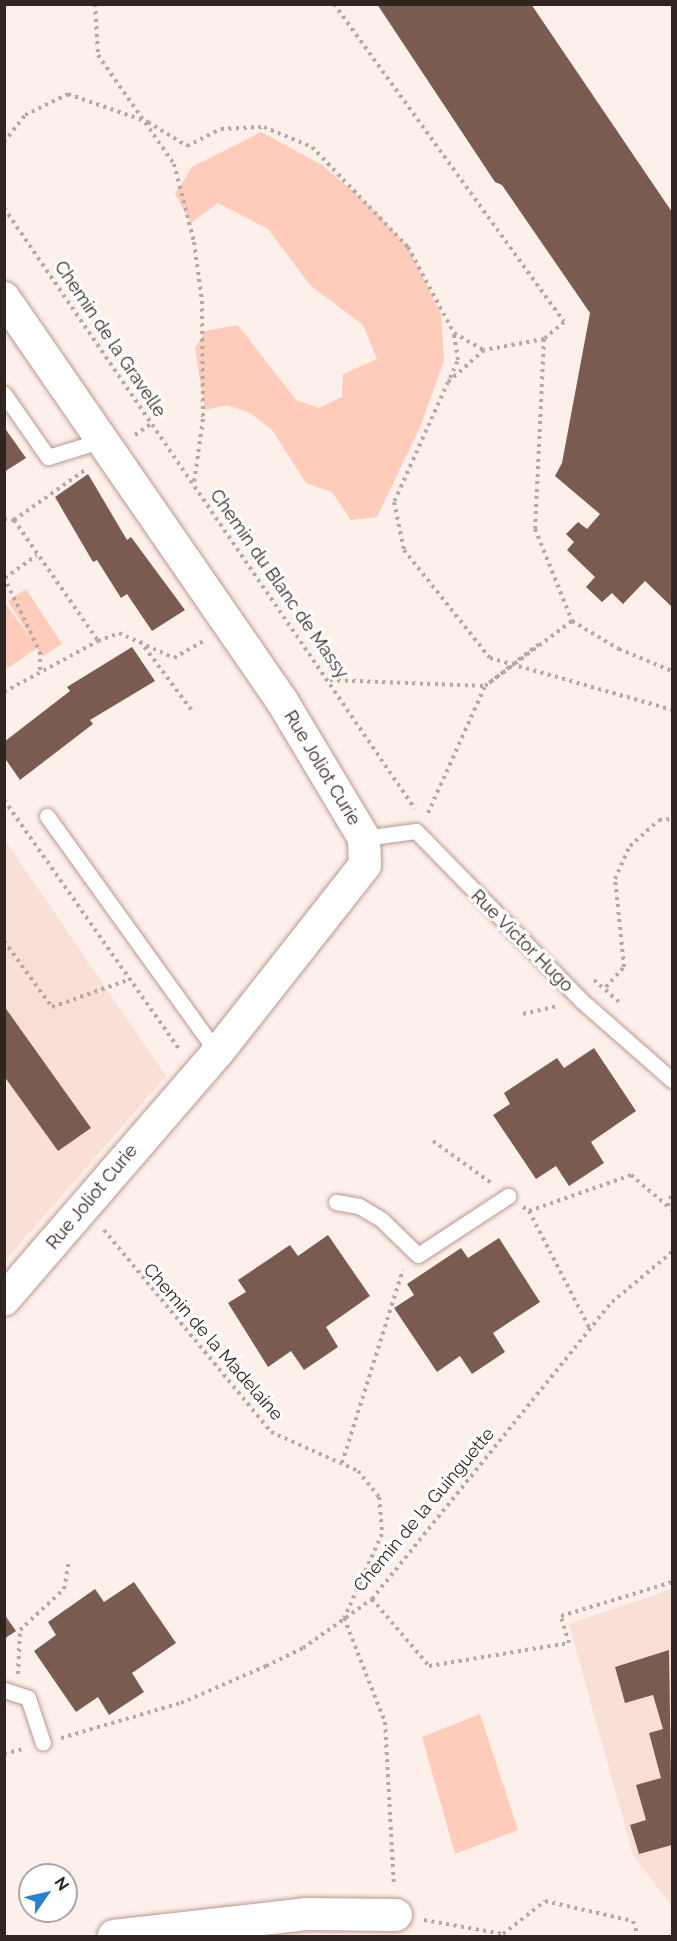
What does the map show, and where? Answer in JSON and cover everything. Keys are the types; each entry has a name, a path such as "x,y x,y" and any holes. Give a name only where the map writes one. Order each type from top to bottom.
{"street":[{"name":"Rue Joliot Curie","path":"4,298 231,626 253,669 338,803 364,838 365,865 206,1063 4,1300"},
{"path":"114,1936 306,1914 396,1915"}],"lane":[{"path":"4,394 48,457 107,446"},
{"path":"47,816 206,1063"},
{"path":"364,838 420,827"},
{"name":"Rue Victor Hugo","path":"420,827 582,1001 672,1080"},
{"path":"336,1202 359,1206 382,1220 418,1255 508,1196"},
{"path":"9,1691 28,1698 43,1743"}],"path":[{"name":"Chemin du Blanc de Massy","path":"95,4 98,55 148,122 174,164 202,300 203,419 194,484 329,680 420,827"},
{"path":"334,4 564,322 544,339 484,350 448,382"},
{"path":"4,142 25,115 68,94 148,122 187,146 221,129 264,127 312,147 408,248 454,333 458,360 394,502 404,550 490,658 672,710"},
{"name":"Chemin de la Gravelle","path":"4,208 194,484"},
{"path":"454,333 484,350"},
{"path":"544,339 535,529 572,621 619,649 672,671"},
{"path":"4,519 14,520 107,446"},
{"path":"14,520 98,641"},
{"path":"37,555 5,578 40,652 40,672"},
{"path":"420,827 487,685 572,621"},
{"path":"4,692 98,641 119,633 140,640 174,657 231,626"},
{"path":"140,640 193,712"},
{"path":"329,680 487,685 539,644"},
{"path":"4,800 128,980 206,1063"},
{"path":"607,987 624,967 615,879 630,846 659,820 672,819"},
{"path":"4,941 52,1007 128,980"},
{"path":"433,1141 529,1211 590,1329"},
{"path":"529,1211 632,1175 672,1210"},
{"path":"668,1206 672,1193"},
{"name":"Chemin de la Madelaine","path":"86,1205 134,1272 271,1432 358,1471 379,1497 382,1534 344,1618"},
{"name":"Chemin de la Guinguette","path":"4,1754 181,1703 303,1648 372,1599 612,1302 672,1252"},
{"path":"342,1463 406,1261 418,1255"},
{"path":"9,1691 20,1630 64,1589 69,1560"},
{"path":"372,1599 429,1666 569,1643 561,1616 672,1581"},
{"path":"344,1618 385,1722 396,1915 503,1935 545,1901 633,1920 638,1936"}],"shaded area":[{"path":"261,132 322,165 369,205 408,247 441,314 444,360 421,425 377,517 351,520 332,492 306,483 272,430 250,413 227,405 205,410 195,348 205,331 238,325 296,400 319,408 342,397 343,374 377,359 363,325 310,285 268,229 218,203 191,223 175,194 192,167"},
{"path":"26,589 62,644 43,656 37,648 5,670 5,603 33,641 8,601"},
{"path":"4,839 166,1076 5,1261 4,1261"},
{"path":"672,1589 672,1906 633,1855 569,1624"},
{"path":"480,1714 518,1830 455,1854 422,1737"}],"building":[{"path":"377,4 531,4 672,212 672,607 645,581 623,604 612,593 602,602 586,587 595,577 567,550 574,542 566,534 578,522 587,529 600,514 555,476 562,463 590,313 502,185 495,182"},
{"path":"4,427 26,458 4,472"},
{"path":"88,474 127,540 131,537 185,610 152,631 127,594 121,598 97,560 93,562 55,497"},
{"path":"132,647 155,681 90,720 93,724 20,780 4,757 4,742 70,691 67,687"},
{"path":"4,1006 91,1128 58,1151 4,1076"},
{"path":"594,1048 636,1111 591,1142 604,1163 569,1186 556,1166 536,1179 493,1115 510,1104 504,1093 557,1058 564,1068"},
{"path":"328,1235 370,1296 326,1327 338,1347 304,1370 291,1351 268,1367 228,1303 246,1292 238,1280 290,1245 298,1256"},
{"path":"499,1238 540,1302 493,1333 505,1352 472,1374 460,1356 437,1372 394,1308 414,1295 407,1284 461,1248 468,1258"},
{"path":"134,1582 176,1643 132,1673 144,1692 109,1715 98,1697 76,1712 34,1651 56,1635 48,1622 95,1589 104,1602"},
{"path":"4,1614 16,1631 4,1639"},
{"path":"669,1650 672,1845 639,1854 630,1825 646,1820 636,1785 661,1778 649,1733 663,1729 653,1695 625,1703 615,1667"}]}
